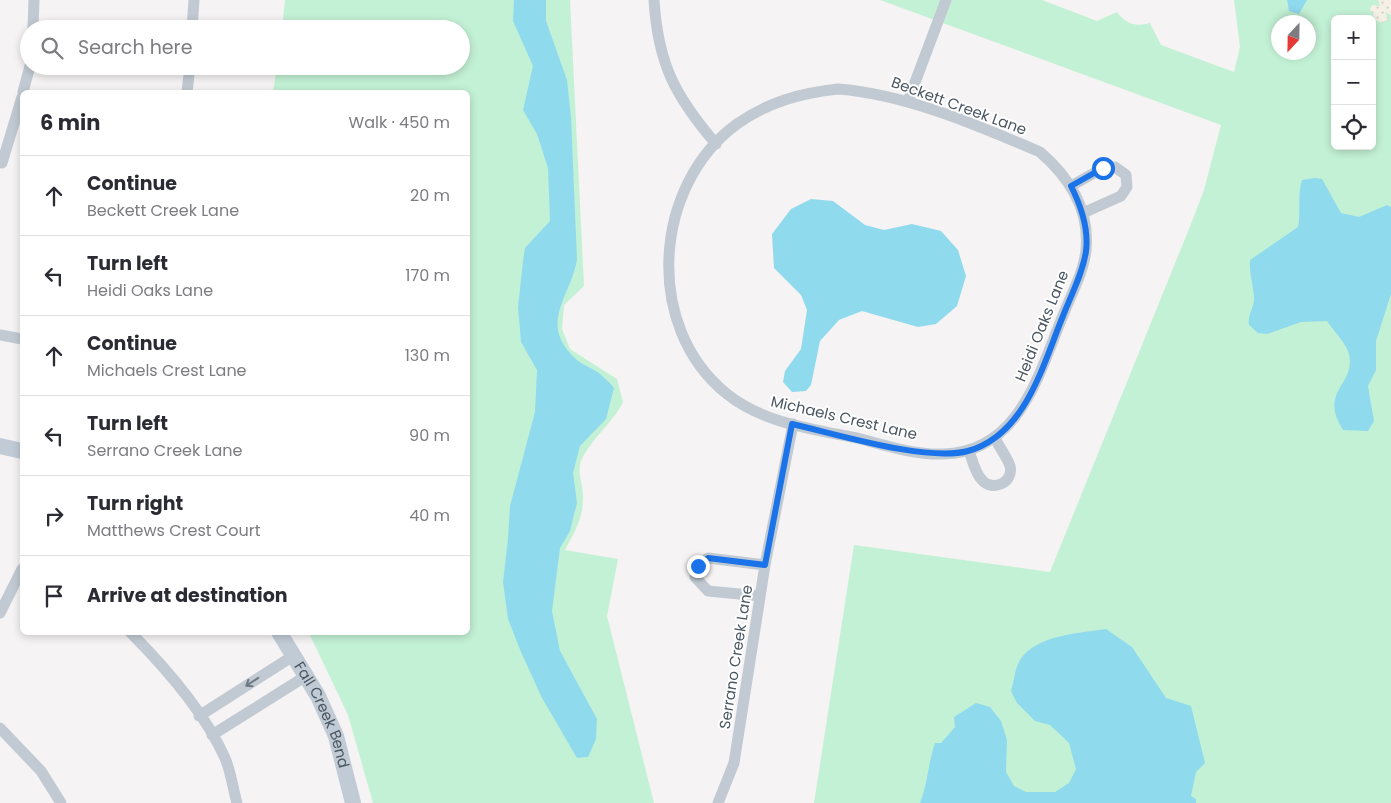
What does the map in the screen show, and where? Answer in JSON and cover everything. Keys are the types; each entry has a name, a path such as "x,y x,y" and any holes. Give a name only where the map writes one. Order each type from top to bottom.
{"street":[{"path":"33,20 34,0"},
{"path":"193,20 194,0"},
{"path":"654,0 659,43 666,70 678,94 716,144"},
{"path":"908,102 946,0"},
{"path":"24,90 28,75"},
{"path":"187,90 189,75"},
{"name":"Beckett Creek Lane","path":"716,144 735,126 757,111 782,100 807,92 838,89 867,91 908,102 1040,152 1054,164 1078,198"},
{"path":"2,163 20,103"},
{"name":"Michaels Crest Lane","path":"716,144 690,180 674,222 668,266 674,311 694,356 708,375 726,393 768,417 916,452 942,454 969,451 995,438"},
{"path":"1071,186 1103,168 1115,167 1126,176 1127,186 1121,196 1083,213"},
{"name":"Heidi Oaks Lane","path":"995,438 1012,422 1032,392 1080,274 1086,252 1083,213 1078,198"},
{"path":"0,335 20,339"},
{"name":"Serrano Creek Lane","path":"718,803 734,763 765,565 792,424"},
{"path":"969,451 981,479 987,484 996,486 1005,482 1010,474 1010,466 995,438"},
{"path":"0,446 20,451"},
{"path":"760,596 708,591 695,576 698,566 708,558 765,565"},
{"path":"0,613 20,572"},
{"path":"133,635 180,687 212,735 225,759 237,803"},
{"name":"Fall Creek Bend","path":"281,635 318,696 336,736 353,803"},
{"path":"199,716 293,656"},
{"path":"212,735 306,676"},
{"path":"0,728 41,771 61,803"}],"green space":[{"path":"285,0 570,0 584,286 564,305 562,329 570,349 617,379 623,402 582,458 580,477 583,496 582,511 578,524 565,550 618,559 607,616 654,803 373,803 348,715 310,635 470,635 470,90 273,90 276,75 470,75 470,20 283,20"},
{"path":"880,0 1042,0 1097,21 1117,12 1132,24 1150,23 1161,45 1234,72 1240,47 1234,0 1391,0 1391,803 814,803 854,545 1050,572 1204,190 1221,125"}],"sand":[{"path":"1378,0 1391,0 1391,15 1385,12 1388,19 1382,23 1376,20 1376,15 1373,15 1370,9 1372,5 1380,6"}],"water":[{"path":"514,0 546,0 546,21 567,80 571,117 577,260 559,311 559,335 565,347 577,360 597,372 614,388 606,419 580,446 573,473 577,503 570,531 560,548 552,611 560,651 597,719 596,739 588,757 577,758 542,698 521,652 508,619 503,582 510,506 535,412 537,370 521,342 518,307 523,261 525,248 550,221 548,168 537,134 523,110 533,66 513,21"},
{"path":"1287,0 1307,0 1299,14 1289,11"},
{"path":"1322,179 1341,213 1359,217 1387,205 1391,207 1391,294 1376,341 1376,370 1368,386 1374,421 1368,431 1343,430 1336,417 1334,406 1339,389 1348,374 1350,365 1349,354 1327,321 1301,322 1267,334 1258,333 1249,325 1249,317 1254,301 1250,260 1298,227 1302,180"},
{"path":"811,199 833,201 865,225 884,230 912,224 941,231 958,250 966,276 957,306 936,324 918,327 862,311 839,320 820,341 811,385 806,391 792,392 783,382 785,371 801,349 807,310 801,295 774,268 772,234 791,209"},
{"path":"1106,629 1132,647 1166,698 1191,706 1205,763 1196,772 1191,796 1196,799 1196,803 920,803 935,743 941,743 955,727 954,717 976,703 990,707 1001,721 1007,740 1006,772 1014,786 1026,792 1055,792 1069,783 1076,769 1069,743 1050,725 1035,721 1017,703 1011,691 1018,663 1036,645 1071,634"}],"route":[{"path":"698,566 708,558 765,565 792,424 916,452 942,454 969,451 995,438 1008,427 1032,392 1080,274 1086,252 1086,232 1083,213 1078,198 1071,186 1103,168"}]}
